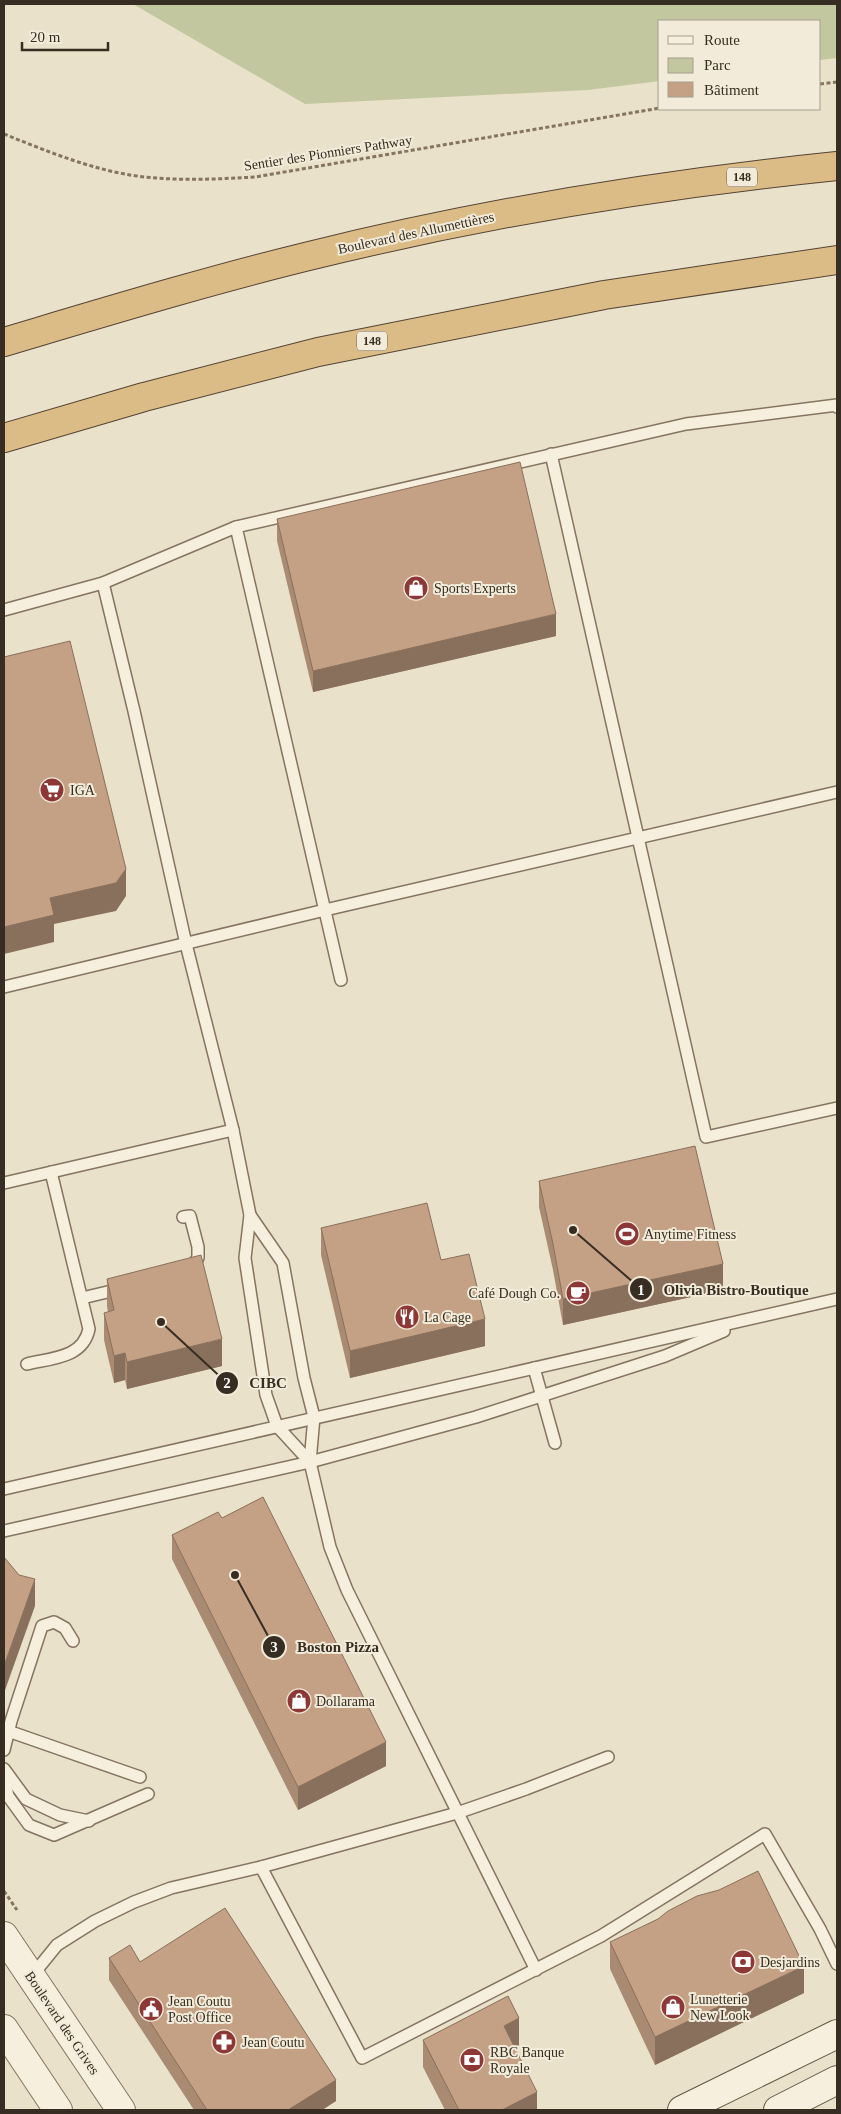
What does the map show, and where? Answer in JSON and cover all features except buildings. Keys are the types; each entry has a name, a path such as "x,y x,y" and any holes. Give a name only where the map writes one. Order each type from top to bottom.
{"highway":[{"name":"Boulevard des Allumettières","path":"4,342 193,286 310,256 486,217 648,188 837,166"},
{"name":"148","path":"4,438 144,397 318,352 604,295 837,260"}],"street":[{"name":"Boulevard des Grives","path":"4,1936 121,2110"},
{"path":"4,2029 58,2110"},
{"path":"682,2110 837,2034"},
{"path":"778,2110 837,2080"}],"lane":[{"path":"4,610 103,583 236,527 686,424 837,406"},
{"path":"551,454 706,1137 837,1108"},
{"path":"236,527 341,980"},
{"path":"103,583 134,711 186,944 233,1130 250,1215 245,1258 266,1394 276,1426 310,1462"},
{"path":"4,987 325,910 837,792"},
{"path":"4,1183 233,1130"},
{"path":"27,1364 72,1353 81,1347 87,1339 89,1329 51,1172"},
{"path":"250,1215 283,1264 304,1378 314,1417 310,1462 330,1547 347,1590 536,1970"},
{"path":"182,1273 193,1266 198,1258 198,1248 190,1216 183,1218"},
{"path":"82,1298 130,1286"},
{"path":"4,1489 837,1299"},
{"path":"4,1531 310,1462 476,1417 665,1356 749,1320"},
{"path":"534,1368 555,1443"},
{"path":"4,1750 8,1731 42,1626 54,1622 65,1628 73,1641"},
{"path":"8,1731 140,1777"},
{"path":"31,1977 57,1945 96,1921 134,1902 171,1888 261,1866 457,1813 608,1757"},
{"path":"4,1769 26,1799 60,1815 88,1822"},
{"path":"4,1778 8,1796 29,1825 54,1835 88,1822 148,1794"},
{"path":"261,1866 362,2058 601,1936 765,1834 820,1929 837,1964"}],"path":[{"path":"821,84 837,82"},
{"name":"Sentier des Pionniers Pathway","path":"4,134 48,152 92,166 144,177 200,180 256,177 658,108"}],"green space":[{"path":"133,4 837,4 837,58 821,60 821,20 658,20 658,81 588,90 305,104"}],"place":[{"name":"Sports Experts","path":"416,588"},
{"name":"IGA","path":"52,790"},
{"name":"Olivia Bistro-Boutique","path":"573,1230"},
{"name":"Anytime Fitness","path":"627,1234"},
{"name":"Café Dough Co.","path":"578,1293"},
{"name":"La Cage","path":"407,1317"},
{"name":"CIBC","path":"161,1322"},
{"name":"Boston Pizza","path":"235,1575"},
{"name":"Dollarama","path":"299,1701"},
{"name":"Desjardins","path":"743,1962"},
{"name":"Lunetterie New Look","path":"673,2007"},
{"name":"Jean Coutu Post Office","path":"151,2009"},
{"name":"Jean Coutu","path":"224,2042"},
{"name":"RBC Banque Royale","path":"472,2060"}]}
